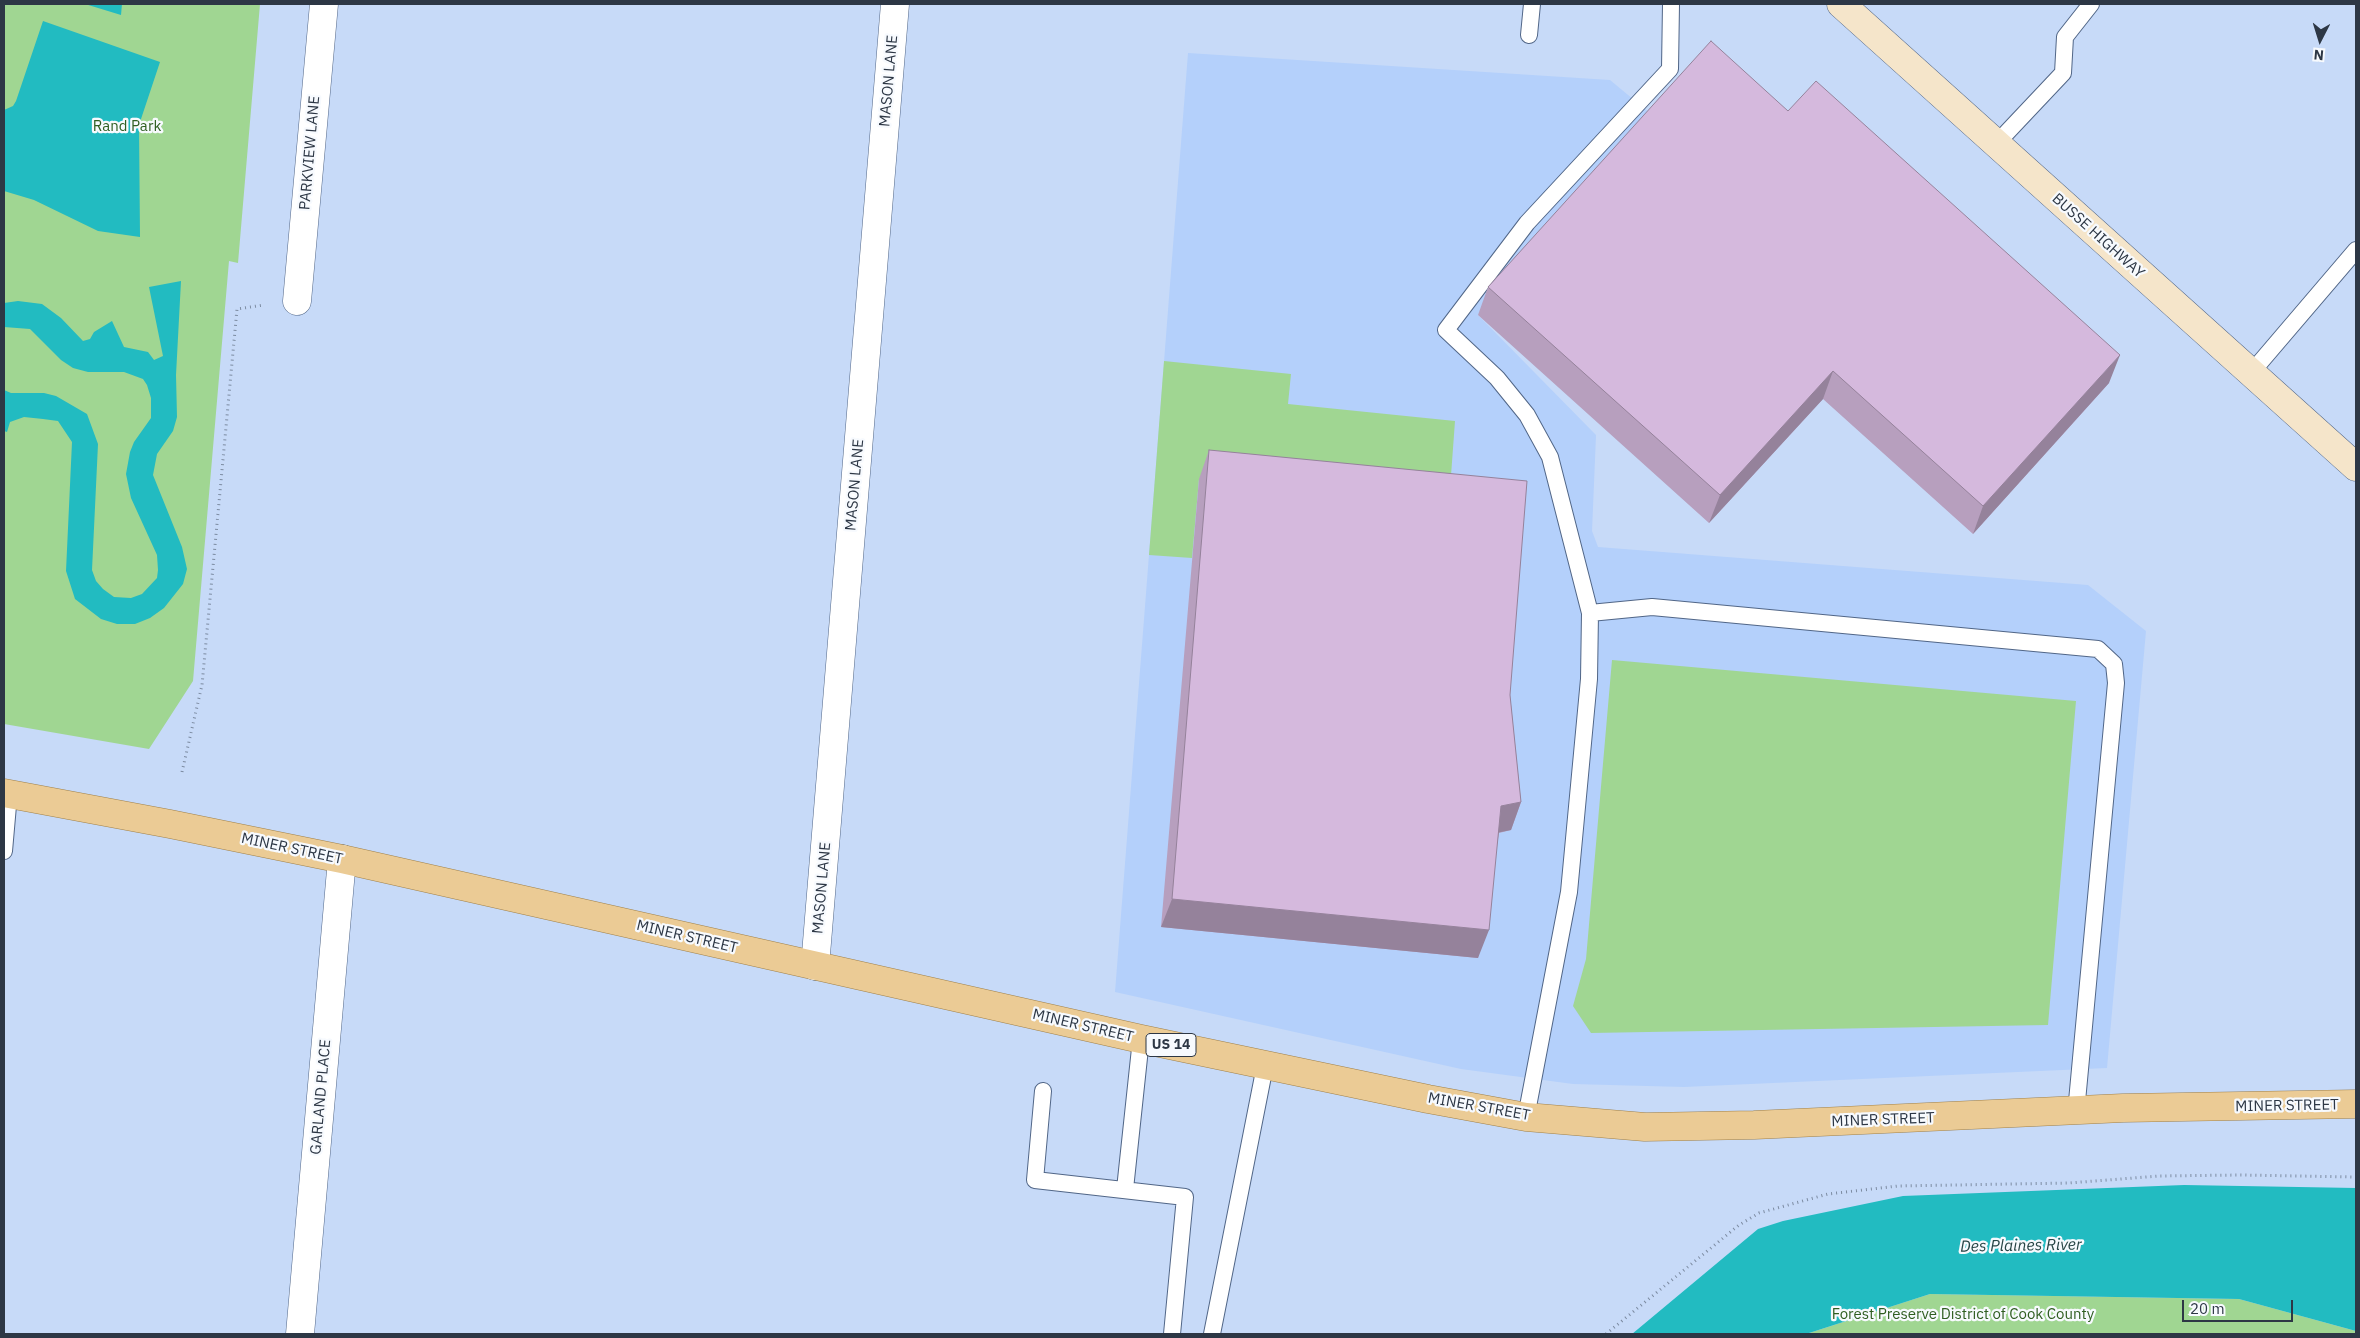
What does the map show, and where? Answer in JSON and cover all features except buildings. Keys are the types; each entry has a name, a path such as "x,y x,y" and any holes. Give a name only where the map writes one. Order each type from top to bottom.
{"main road":[{"name":"BUSSE HIGHWAY","path":"1840,4 2356,467"},
{"name":"MINER STREET","path":"6,794 170,824 342,859 1140,1039 1265,1066 1526,1116 1645,1127 1754,1125 2076,1112 2123,1108 2356,1104"}],"street":[{"name":"PARKVIEW LANE","path":"297,301 324,4"},
{"name":"MASON LANE","path":"815,966 895,4"},
{"name":"GARLAND PLACE","path":"300,1334 342,859"}],"lane":[{"path":"1529,35 1532,4"},
{"path":"1526,1116 1570,892 1589,679 1590,613 1550,457 1521,407 1497,378 1446,330 1527,223 1670,69 1671,4"},
{"path":"1996,144 2063,73 2064,37 2091,4"},
{"path":"2251,373 2356,250"},
{"path":"1590,613 1652,607 2088,648 2098,649 2114,664 2116,683 2076,1112"},
{"path":"4,851 6,794"},
{"path":"1125,1189 1140,1039"},
{"path":"1212,1334 1265,1066"},
{"path":"1043,1091 1035,1180 1185,1197 1172,1334"}],"path":[{"path":"182,772 202,684 237,309 297,301"},
{"path":"1606,1334 1739,1225 1759,1213 1828,1194 1898,1186 2069,1183 2159,1176 2356,1177"}],"shaded area":[{"path":"1188,53 1610,80 1657,119 1478,315 1596,435 1592,531 1598,547 2088,585 2146,631 2107,1068 1684,1087 1573,1084 1461,1069 1115,992"}],"green space":[{"name":"Rand Park","path":"4,4 260,4 238,263 229,261 193,681 149,749 4,724"},
{"path":"1164,361 1291,374 1288,404 1455,421 1449,503 1199,479 1192,558 1149,555"},
{"path":"1612,660 2076,701 2048,1025 1591,1033 1573,1006 1586,959"},
{"name":"Forest Preserve District of Cook County","path":"1930,1294 2239,1299 2356,1331 2356,1334 1806,1334"}],"water":[{"path":"85,4 122,4 121,15"},
{"path":"43,21 160,62 139,125 140,237 98,231 34,200 4,191 4,110 13,106 16,101"},
{"path":"181,281 176,375 177,417 173,431 157,454 153,475 182,547 187,569 183,584 164,608 150,618 135,624 117,624 101,619 75,599 66,571 72,442 58,421 24,417 10,422 7,432 4,431 4,390 11,393 44,393 56,396 87,414 98,444 92,570 96,581 114,597 131,598 142,594 157,578 158,570 157,555 131,498 126,474 134,442 151,418 151,398 147,385 143,379 124,372 88,372 73,368 61,360 30,329 4,327 4,303 18,301 42,304 61,318 83,341 90,339 94,332 112,321 124,347 148,352 154,360 163,356 149,287"},
{"name":"Des Plaines River","path":"2184,1185 2356,1188 2356,1331 2239,1299 1930,1294 1806,1334 1632,1334 1758,1229 1783,1221 1903,1196"}]}
